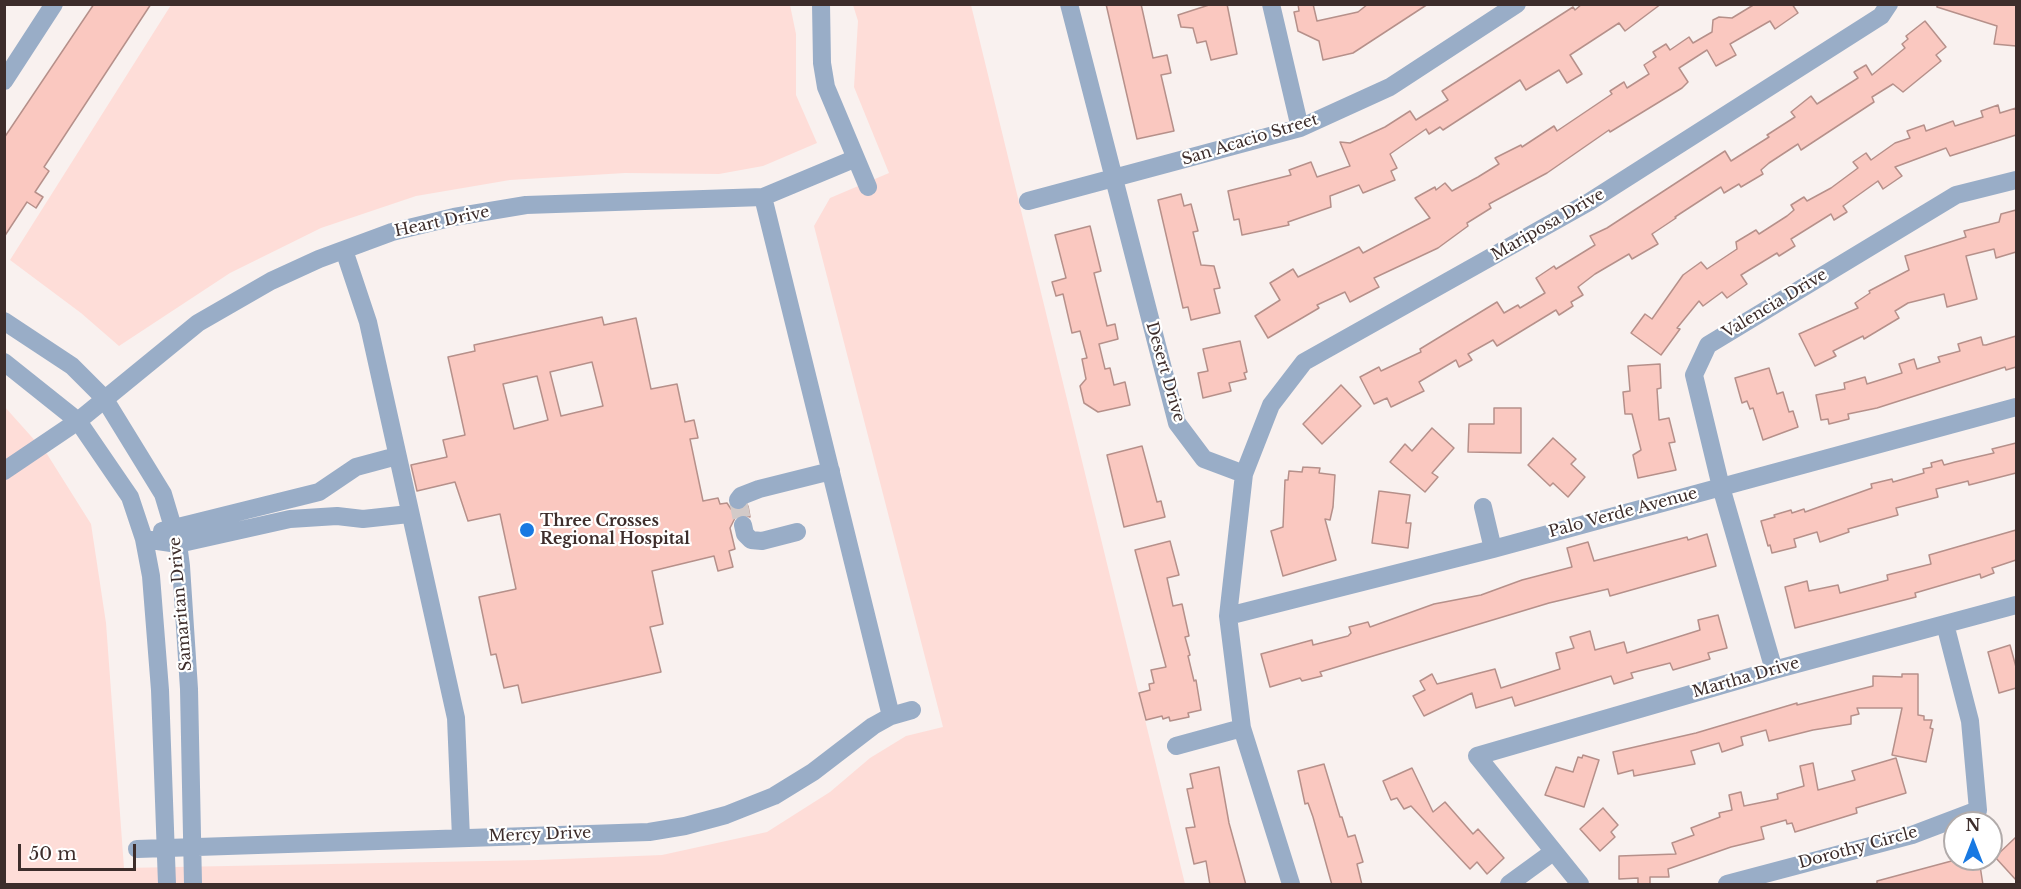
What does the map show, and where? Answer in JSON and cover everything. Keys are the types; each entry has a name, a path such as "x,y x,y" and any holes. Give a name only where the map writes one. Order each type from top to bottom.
{"street":[{"path":"4,81 54,4"},
{"path":"821,4 822,63 826,87 854,159 868,187"},
{"name":"Desert Drive","path":"1069,4 1177,423 1204,459 1244,474"},
{"path":"1271,4 1300,128"},
{"name":"San Acacio Street","path":"1028,201 1115,180 1300,128 1390,87 1517,4"},
{"name":"Mariposa Drive","path":"1244,474 1271,405 1304,362 1589,202 1881,16 1889,4"},
{"name":"Heart Drive","path":"4,471 78,421 198,323 272,281 392,232 454,217 526,205 763,197 854,159"},
{"name":"Valencia Drive","path":"1774,670 1721,487 1694,375 1708,345 1956,195 2016,180"},
{"path":"763,197 891,716"},
{"path":"344,250 368,322 456,718 461,838"},
{"name":"Samaritan Drive","path":"4,321 72,366 104,398 163,494 176,535 189,688 195,848 193,885"},
{"name":"Samaritan Drive","path":"4,362 78,421 130,496 144,539 151,576 160,690 167,885"},
{"name":"Palo Verde Avenue","path":"1228,616 1493,549 2016,406"},
{"path":"176,535 319,492 356,467 397,456"},
{"path":"738,500 741,496 759,489 831,471"},
{"path":"1244,474 1228,616 1242,728 1291,885"},
{"path":"319,492 326,516"},
{"path":"1483,507 1493,549"},
{"path":"144,539 290,519 326,516 363,519 410,514"},
{"path":"743,525 745,534 751,540 762,541 796,532"},
{"name":"Martha Drive","path":"1553,852 1477,756 1774,670 2016,605"},
{"name":"Dorothy Circle","path":"1727,885 1912,835 1978,810 1970,721 1945,624"},
{"name":"Mercy Drive","path":"137,849 649,832 726,815 774,796 891,716 912,710"},
{"path":"1176,746 1242,728"},
{"path":"1509,885 1553,852 1580,885"}],"shaded area":[{"path":"171,5 790,5 796,34 796,95 817,143 763,166 719,174 625,173 510,180 416,196 321,228 230,273 119,346 81,313 10,260"},
{"path":"853,5 971,5 1185,884 5,884 4,406 47,454 91,524 106,623 124,868 538,860 662,855 767,832 830,792 870,758 906,736 943,727 814,226 830,198 889,173 854,87 858,21"}],"building":[{"path":"94,4 151,4 44,167 49,171 35,192 43,197 36,208 27,202 4,237 4,138"},
{"path":"1106,4 1141,4 1153,58 1167,55 1171,73 1161,75 1174,131 1137,139"},
{"path":"1212,4 1227,4 1237,54 1211,60 1206,41 1197,43 1193,28 1181,27 1178,15"},
{"path":"1298,4 1313,4 1317,21 1358,12 1368,4 1428,4 1353,53 1323,60 1319,41 1298,31 1294,12 1299,11"},
{"path":"1582,4 1661,4 1625,31 1619,23 1570,55 1582,74 1567,83 1559,70 1526,90 1520,80 1443,130 1440,127 1429,134 1426,129 1390,154 1397,168 1391,171 1395,180 1363,193 1359,185 1330,196 1331,207 1288,222 1289,225 1242,235 1239,219 1234,220 1228,191 1291,175 1289,170 1311,162 1317,177 1350,166 1340,142 1350,143 1385,127 1410,111 1416,120 1448,100 1442,91 1573,7 1575,10"},
{"path":"1755,4 1792,4 1798,13 1775,29 1770,21 1730,44 1736,55 1716,66 1707,50 1679,68 1688,82 1682,88 1610,132 1609,130 1547,173 1489,204 1491,208 1467,223 1468,226 1438,248 1374,278 1379,287 1350,302 1345,292 1317,305 1319,308 1268,338 1255,316 1280,300 1270,283 1293,269 1298,277 1359,247 1363,253 1430,218 1415,198 1435,187 1436,190 1445,183 1452,191 1478,177 1499,164 1495,158 1521,145 1522,147 1554,126 1557,131 1612,94 1610,91 1624,82 1627,88 1649,74 1644,65 1656,57 1653,52 1666,44 1670,50 1689,37 1693,43 1712,32 1713,20 1719,17 1732,18"},
{"path":"1937,4 2016,4 2016,46 1994,44 1997,26 1937,7"},
{"path":"1925,21 1946,47 1936,55 1941,61 1903,92 1893,84 1872,97 1874,102 1801,150 1798,144 1769,163 1761,170 1763,174 1741,187 1739,184 1724,193 1721,187 1652,234 1658,244 1632,259 1629,254 1578,287 1583,295 1571,302 1573,306 1559,315 1556,310 1497,346 1493,340 1468,354 1472,360 1459,367 1456,360 1419,382 1424,391 1391,407 1387,398 1374,404 1360,377 1379,367 1381,371 1421,352 1420,349 1497,302 1504,313 1518,305 1520,308 1545,293 1536,278 1554,266 1556,269 1595,245 1590,236 1607,228 1725,151 1731,161 1769,137 1767,135 1795,117 1791,112 1811,96 1817,104 1858,78 1854,72 1866,65 1872,75 1905,48 1902,44 1908,39 1906,36"},
{"path":"1998,105 2000,113 2016,108 2016,135 1950,156 1946,148 1895,167 1902,176 1883,189 1878,181 1843,206 1847,212 1834,220 1831,214 1791,239 1795,246 1779,256 1777,253 1741,275 1747,284 1727,298 1722,292 1703,306 1699,301 1677,328 1680,329 1661,355 1631,333 1645,314 1652,319 1683,275 1701,262 1707,269 1737,249 1736,242 1756,230 1759,234 1787,216 1794,210 1791,205 1804,197 1807,201 1831,188 1858,168 1853,162 1866,153 1871,160 1895,143 1910,138 1907,131 1924,125 1926,131 1953,121 1955,126 1983,117 1981,111"},
{"path":"1181,194 1184,206 1191,204 1198,231 1193,232 1201,265 1214,266 1220,288 1214,289 1220,313 1191,320 1188,307 1183,308 1158,200"},
{"path":"2016,210 2016,252 1996,258 1994,249 1966,256 1977,299 1947,307 1944,294 1908,303 1895,311 1899,318 1864,339 1863,336 1833,351 1836,356 1815,366 1799,334 1858,308 1855,303 1870,293 1869,291 1909,270 1905,256 1966,237 1964,231 1999,222 2001,214"},
{"path":"1090,226 1101,271 1094,273 1107,326 1115,324 1118,339 1099,344 1105,369 1110,368 1114,385 1125,382 1130,405 1098,412 1084,403 1080,386 1086,379 1082,359 1087,358 1080,331 1072,333 1063,294 1056,296 1052,282 1066,278 1055,235"},
{"path":"602,317 604,325 636,318 651,389 677,384 685,422 694,420 698,438 690,439 703,501 718,498 720,504 727,503 731,509 737,511 748,506 750,517 741,514 736,516 730,528 735,549 729,551 733,567 718,571 714,556 652,571 663,624 650,627 661,672 522,703 518,685 504,688 496,654 491,655 479,597 516,589 500,514 468,521 455,482 417,491 411,465 447,457 443,440 465,435 448,357 475,351 474,345","holes":["592,362 603,406 561,416 550,372","537,376 548,420 514,429 503,384"]},
{"path":"2016,336 2016,367 2006,370 2005,367 1877,408 1848,414 1849,419 1829,424 1828,419 1821,420 1816,395 1845,389 1844,383 1865,377 1867,384 1902,373 1899,364 1914,359 1917,369 1940,362 1938,357 1960,351 1958,344 1981,337 1983,345 1986,345"},
{"path":"1240,341 1247,372 1244,373 1246,379 1229,383 1231,391 1203,398 1198,373 1208,371 1203,349"},
{"path":"1660,364 1661,388 1657,389 1659,420 1669,418 1675,442 1669,443 1676,470 1638,478 1633,455 1641,450 1632,414 1625,414 1623,392 1630,391 1628,366"},
{"path":"1769,368 1777,394 1783,392 1789,412 1793,411 1798,427 1763,440 1753,408 1750,409 1747,401 1742,403 1735,378"},
{"path":"1341,385 1361,406 1322,444 1303,424"},
{"path":"1494,408 1521,408 1521,453 1468,452 1469,424 1494,424"},
{"path":"1432,428 1454,448 1432,473 1438,477 1425,492 1390,462 1405,444 1412,451"},
{"path":"1553,438 1576,459 1571,464 1585,477 1568,497 1553,483 1550,486 1528,465"},
{"path":"2016,443 2016,473 1969,485 1968,481 1936,489 1938,497 1896,508 1898,515 1848,529 1849,532 1820,542 1817,532 1794,539 1796,547 1772,553 1770,545 1768,546 1761,521 1775,517 1774,515 1791,510 1792,513 1804,509 1805,512 1872,488 1871,484 1892,479 1893,482 1924,473 1923,469 1932,467 1931,463 1942,460 1944,465 1994,453 1992,449"},
{"path":"1142,446 1157,502 1161,501 1165,517 1124,527 1107,455"},
{"path":"1303,467 1320,468 1319,473 1335,475 1333,507 1330,520 1325,519 1336,560 1283,576 1271,531 1283,527 1285,480 1288,480 1289,471 1302,472"},
{"path":"1379,491 1410,495 1406,523 1411,523 1408,548 1372,543"},
{"path":"2016,530 2016,560 1992,568 1994,573 1981,578 1980,574 1915,593 1916,597 1795,628 1785,587 1807,581 1809,591 1838,585 1840,593 1888,580 1887,575 1931,564 1929,555"},
{"path":"1707,534 1716,566 1610,596 1608,589 1549,603 1320,672 1322,676 1302,681 1300,678 1270,687 1261,654 1312,640 1313,645 1348,636 1351,633 1349,627 1368,622 1370,627 1434,604 1481,595 1522,580 1572,567 1567,548 1588,542 1594,561"},
{"path":"1170,541 1179,575 1167,578 1173,606 1182,604 1189,636 1185,637 1190,655 1188,656 1194,681 1196,680 1201,710 1188,713 1189,717 1170,721 1169,717 1163,719 1162,716 1146,720 1139,693 1150,690 1149,684 1154,683 1151,670 1166,667 1135,550"},
{"path":"1718,615 1727,648 1708,653 1710,659 1673,670 1670,663 1631,673 1633,678 1614,684 1611,676 1515,706 1512,697 1476,708 1472,693 1424,716 1413,696 1425,690 1420,681 1432,674 1437,684 1495,669 1501,688 1560,669 1556,653 1574,648 1570,637 1590,631 1595,650 1624,642 1627,653 1700,630 1698,620"},
{"path":"2010,645 2016,667 2016,688 1999,693 1988,652"},
{"path":"1902,674 1918,674 1918,715 1924,716 1924,720 1932,720 1930,728 1933,729 1926,762 1892,755 1902,708 1857,708 1859,714 1851,716 1851,724 1813,730 1769,741 1766,730 1741,737 1743,745 1722,752 1719,743 1691,751 1695,764 1634,776 1633,770 1618,774 1613,752 1696,733 1797,703 1797,705 1873,686 1873,676 1902,677"},
{"path":"1583,755 1599,760 1584,807 1545,795 1556,767 1573,772 1578,757 1582,758"},
{"path":"1896,758 1906,793 1856,808 1857,813 1795,832 1792,823 1787,824 1786,820 1761,827 1764,839 1731,847 1668,869 1669,877 1650,877 1650,885 1638,885 1638,878 1619,879 1619,856 1676,854 1672,843 1694,835 1691,828 1720,817 1719,813 1732,810 1729,795 1741,792 1744,806 1778,799 1777,794 1804,786 1800,766 1813,763 1818,790 1855,780 1852,771"},
{"path":"1324,764 1348,837 1355,835 1363,862 1357,864 1362,885 1332,885 1313,817 1308,803 1305,804 1298,771"},
{"path":"1219,767 1229,823 1246,885 1210,885 1206,861 1194,864 1186,828 1195,827 1187,789 1193,788 1190,774"},
{"path":"1412,768 1433,812 1445,802 1473,834 1478,829 1504,858 1487,874 1477,862 1470,869 1411,806 1404,809 1397,798 1391,800 1383,781"},
{"path":"1603,808 1618,825 1611,832 1615,837 1600,851 1580,829"},
{"path":"2016,837 2016,880 2003,866 2003,849"},
{"path":"1943,863 1943,871 1981,871 1983,885 1877,885 1877,881"}],"tunnel":[{"path":"738,500 743,525"}],"place":[{"name":"Three Crosses Regional Hospital","path":"527,530"}]}
